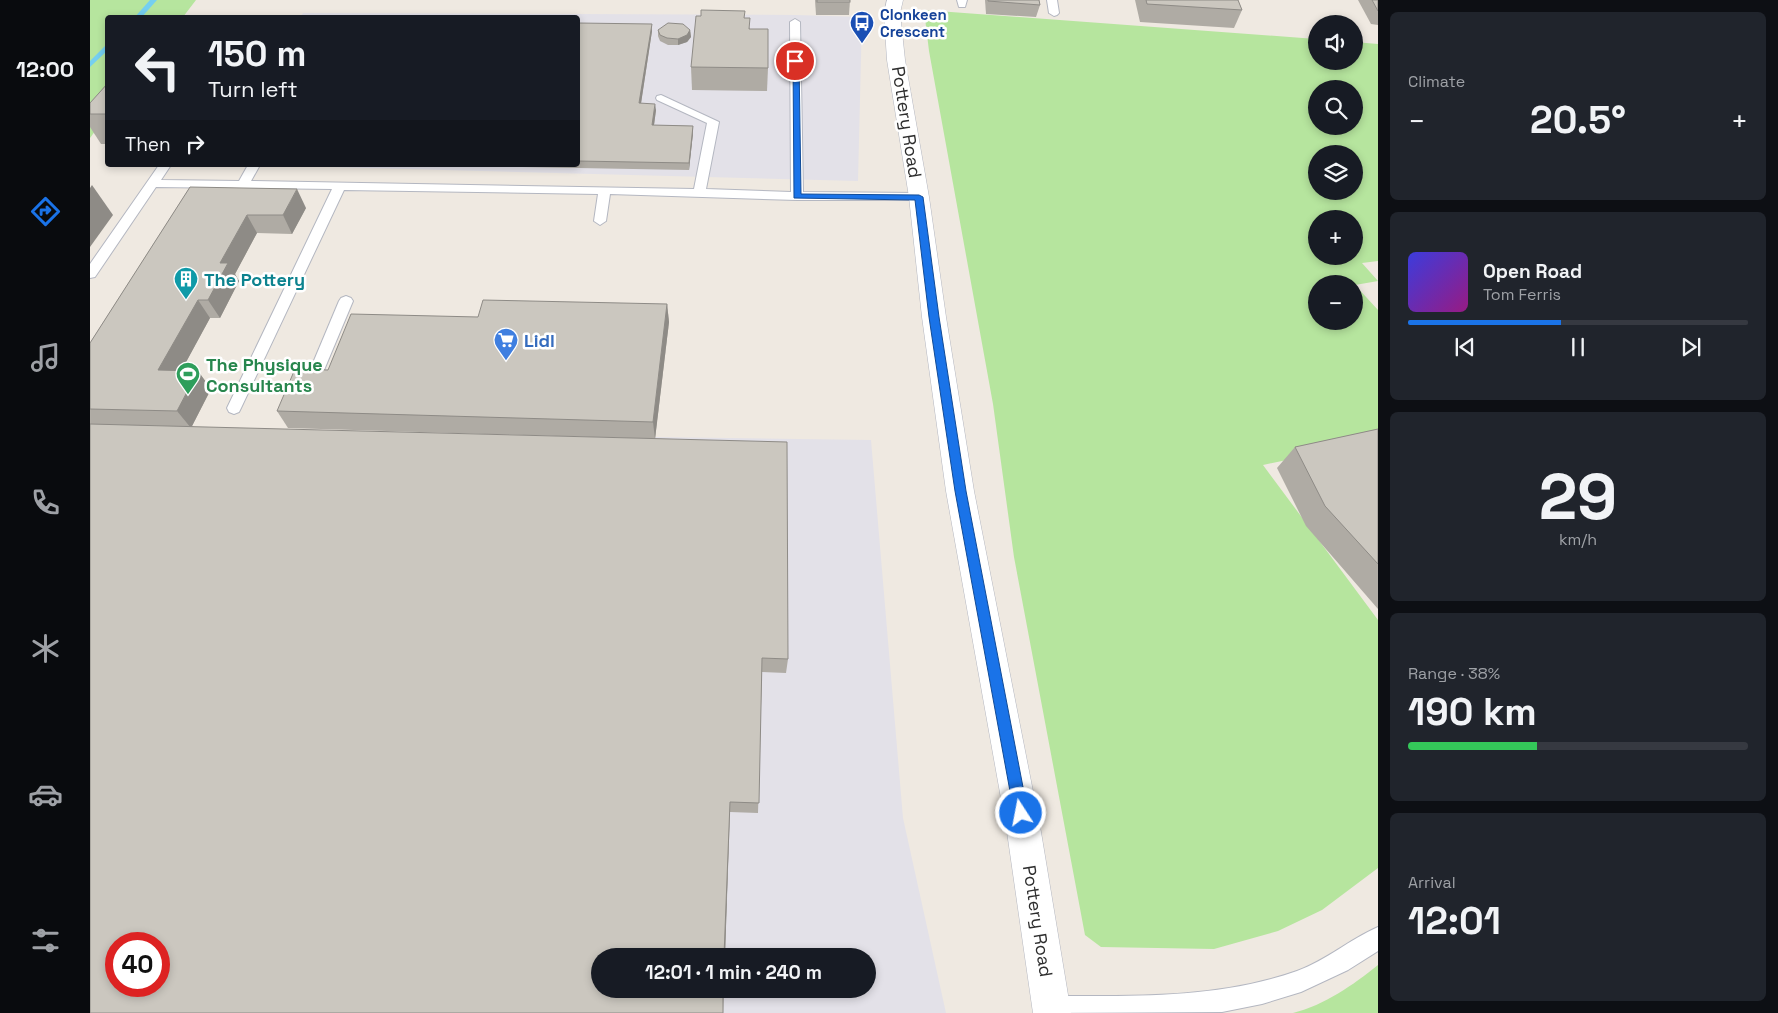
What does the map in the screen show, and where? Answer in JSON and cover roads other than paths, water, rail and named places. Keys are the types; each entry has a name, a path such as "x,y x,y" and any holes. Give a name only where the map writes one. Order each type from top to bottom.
{"street":[{"name":"Pottery Road","path":"895,0 892,13 896,60 919,197 934,317 960,491 1024,832 1052,1010"}],"lane":[{"path":"1052,0 1054,12"},
{"path":"795,22 797,196"},
{"path":"661,98 713,122 699,193"},
{"path":"90,274 164,167"},
{"path":"243,184 253,167"},
{"path":"153,183 919,197"},
{"path":"234,408 340,185"},
{"path":"600,221 605,190"},
{"path":"312,382 346,301"},
{"path":"1052,1010 1170,1008 1212,1005 1247,999 1301,984 1337,965 1378,938"}],"waterway":[{"path":"140,15 154,0"},
{"path":"90,65 105,48"}],"place":[{"name":"Clonkeen Crescent","path":"862,44"},
{"name":"The Pottery","path":"186,300"},
{"name":"Lidl","path":"506,361"},
{"name":"The Physique Consultants","path":"188,395"}]}
